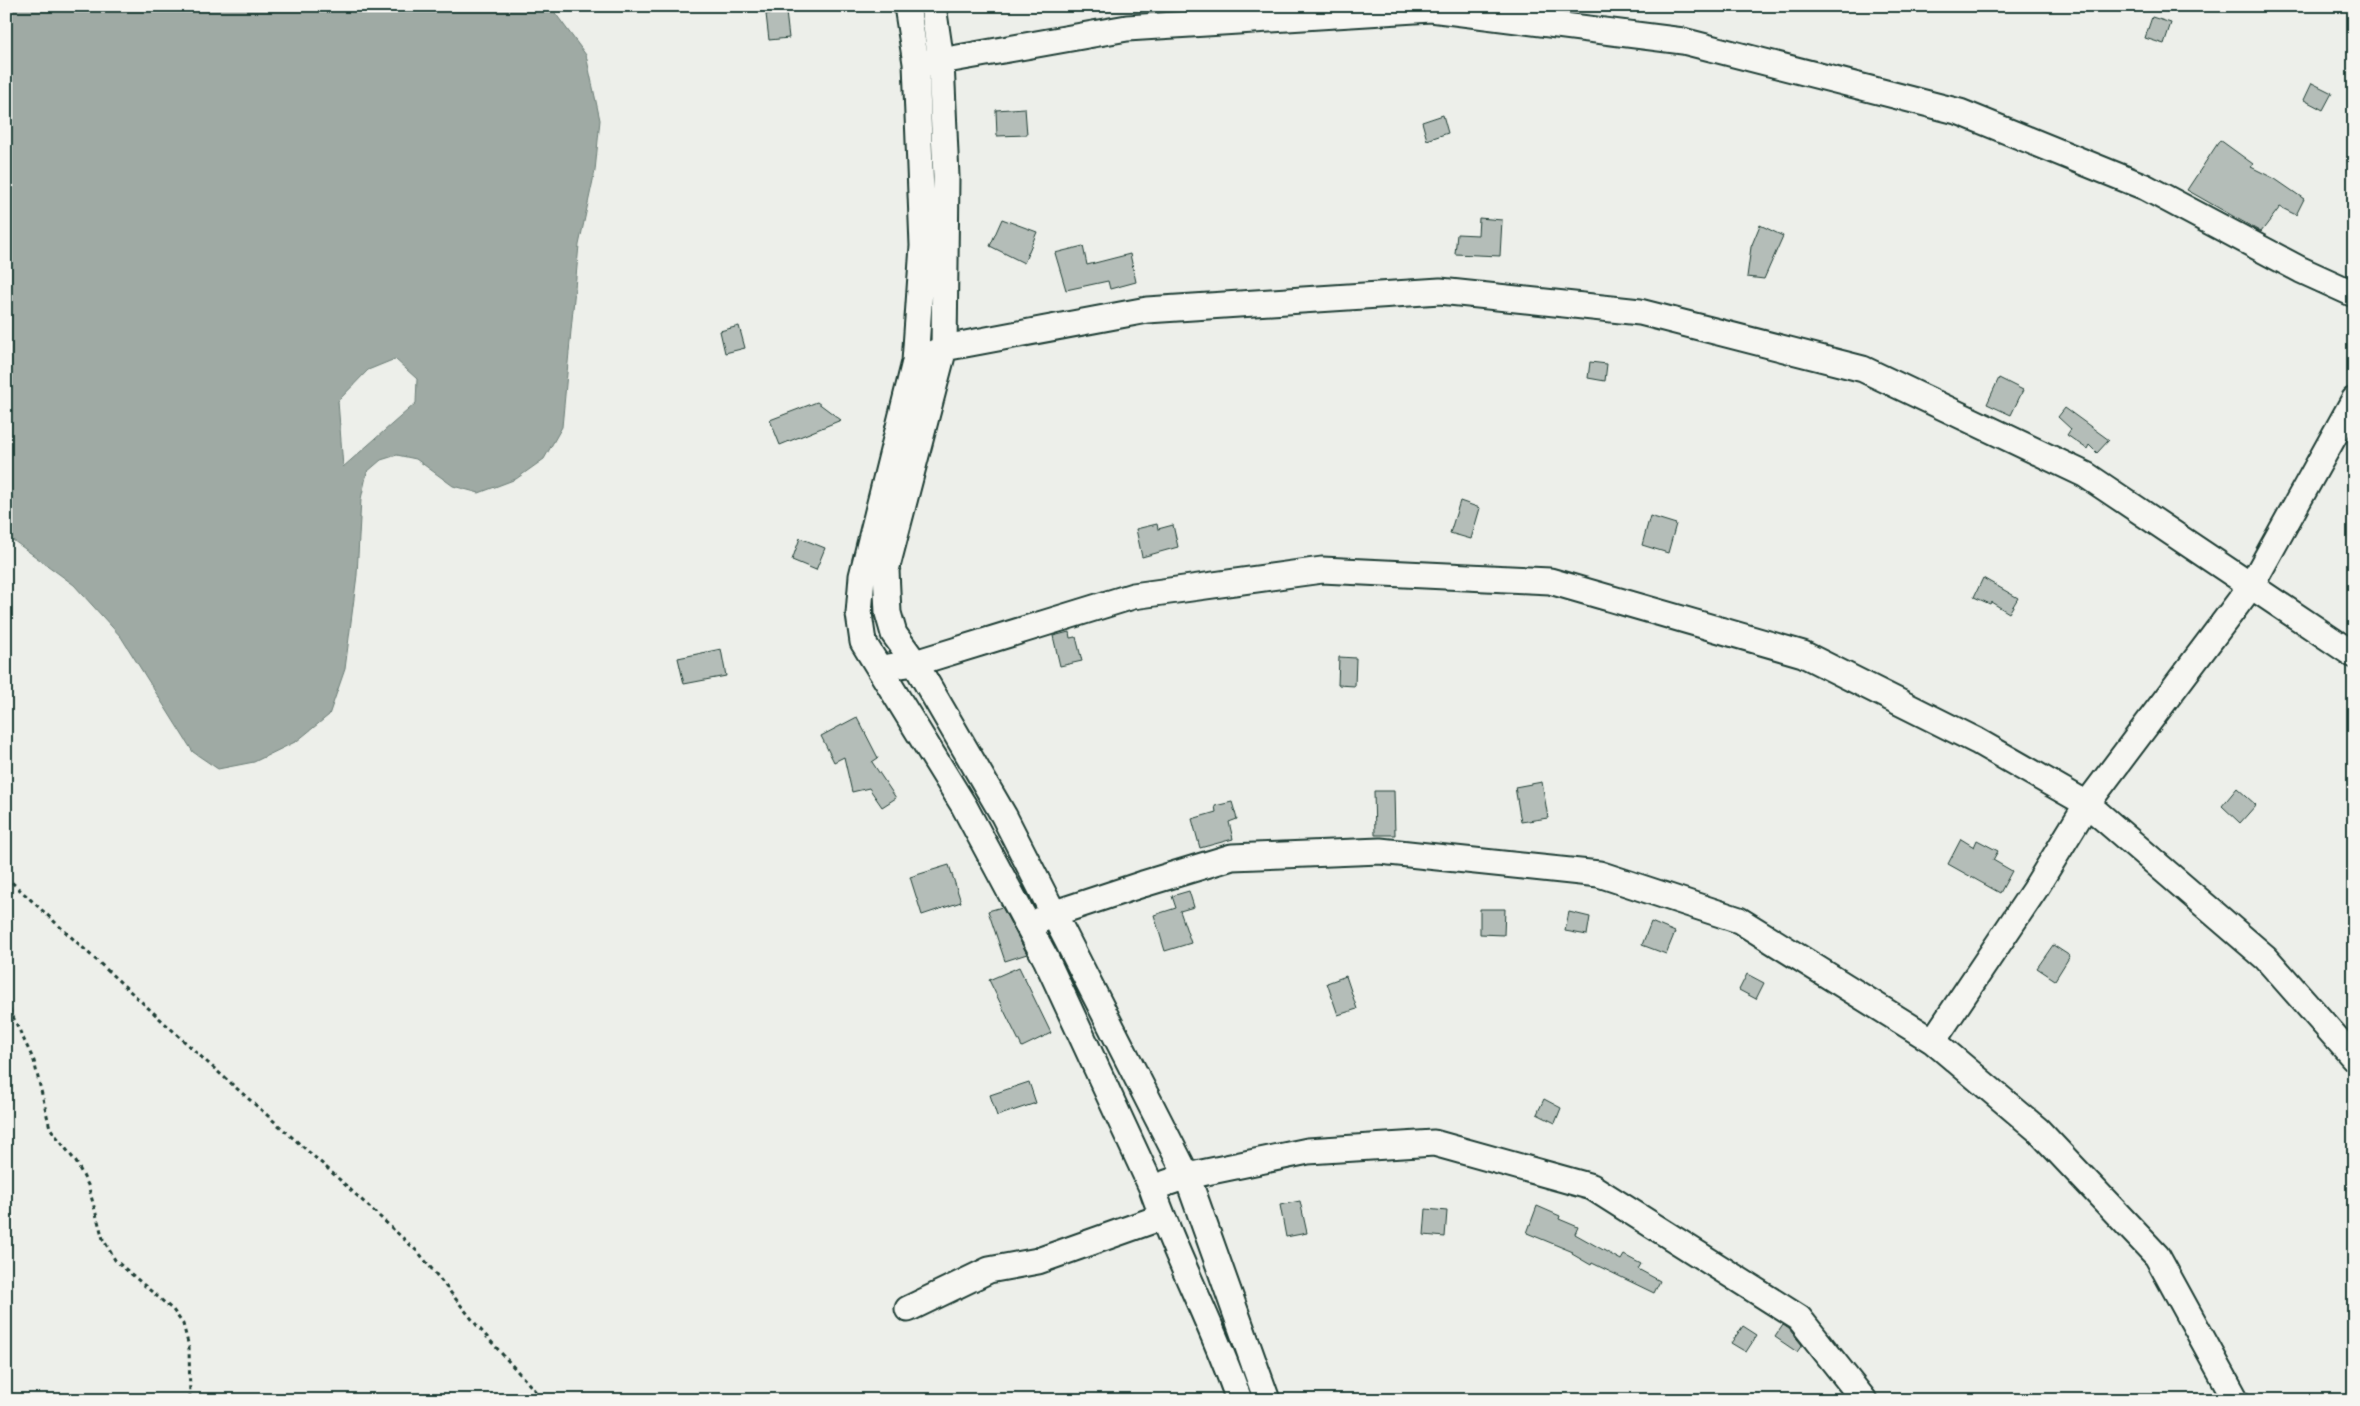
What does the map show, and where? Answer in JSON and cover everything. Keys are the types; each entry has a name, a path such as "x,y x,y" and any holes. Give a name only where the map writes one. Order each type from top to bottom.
{"street":[{"path":"907,6 916,63 923,246 915,362 862,576 859,614 863,642 881,668 964,806 1028,926 1152,1188 1162,1218 1223,1354 1239,1400"},
{"path":"933,6 941,61 946,230 944,348 886,570 890,620 894,634 915,664 1004,816 1186,1176 1267,1400"},
{"path":"916,63 941,61 1127,28 1431,9 1683,41 1960,112 2145,187 2301,270 2354,294"},
{"path":"915,362 944,348 1147,310 1440,291 1640,312 1863,369 2086,475 2354,656"},
{"path":"1933,1041 2035,889 2088,804 2251,586 2354,400"},
{"path":"881,668 915,664 1133,596 1322,570 1550,581 1803,654 1977,741 2088,804 2266,958 2354,1058"},
{"path":"1028,926 1052,914 1232,858 1380,851 1600,874 1739,920 1933,1041 2038,1130 2157,1256 2236,1400"},
{"path":"1152,1188 1186,1176 1308,1151 1434,1143 1592,1187 1799,1318 1864,1400"},
{"path":"908,1309 989,1270 1038,1261 1162,1218"}],"path":[{"path":"6,877 201,1057 328,1168 419,1253 479,1328 543,1400"},
{"path":"6,1002 34,1061 50,1128 76,1162 88,1185 103,1239 115,1260 173,1310 183,1324 189,1347 190,1400"}],"shaded area":[{"path":"6,6 550,6 586,55 600,120 595,171 579,245 562,427 544,459 516,479 479,493 453,486 416,459 397,455 381,460 367,472 361,499 357,575 345,669 329,715 297,741 254,762 218,769 193,752 121,637 74,585 6,535","holes":["395,359 417,379 416,403 343,467 338,401 368,370"]}],"building":[{"path":"786,12 789,38 769,40 766,14"},
{"path":"2152,17 2171,23 2164,44 2145,38"},
{"path":"2312,83 2332,93 2323,110 2304,100"},
{"path":"1025,108 1027,135 997,136 996,110"},
{"path":"1443,115 1448,133 1427,140 1422,122"},
{"path":"2220,140 2253,164 2251,167 2275,179 2304,199 2296,215 2280,207 2261,232 2187,190"},
{"path":"1479,218 1502,220 1500,256 1455,254 1457,234 1478,235"},
{"path":"1002,219 1037,232 1024,263 990,246"},
{"path":"1760,225 1783,236 1764,279 1747,277 1751,247"},
{"path":"1083,246 1087,265 1130,254 1136,282 1110,289 1108,281 1066,290 1055,253"},
{"path":"739,326 745,348 725,353 720,331"},
{"path":"1590,362 1607,364 1605,381 1588,378"},
{"path":"1999,378 2023,390 2011,415 1987,404"},
{"path":"817,402 841,420 780,445 770,420"},
{"path":"2065,408 2109,440 2097,453 2089,445 2087,449 2067,435 2071,429 2058,417"},
{"path":"1460,501 1480,508 1471,539 1450,533"},
{"path":"1650,516 1676,524 1668,553 1642,545"},
{"path":"1157,524 1158,529 1173,525 1178,547 1142,557 1136,529"},
{"path":"800,538 825,548 816,570 792,560"},
{"path":"1983,578 2018,598 2009,613 1991,602 1990,604 1974,597"},
{"path":"1069,632 1070,638 1076,637 1082,661 1060,666 1053,636"},
{"path":"721,649 726,676 684,684 678,658"},
{"path":"1339,657 1356,658 1355,686 1338,685"},
{"path":"857,717 878,758 872,762 896,798 882,807 869,788 852,792 844,757 834,762 821,736"},
{"path":"1542,782 1548,818 1521,822 1515,787"},
{"path":"2237,788 2256,805 2240,823 2222,806"},
{"path":"1374,791 1394,791 1395,835 1375,835"},
{"path":"1232,802 1237,819 1229,822 1233,839 1200,848 1192,819 1216,812 1215,806"},
{"path":"1961,839 1974,847 1977,840 1998,851 1993,860 2012,871 2000,893 1948,864"},
{"path":"949,865 961,902 922,915 910,877"},
{"path":"1189,891 1194,907 1180,911 1191,943 1165,951 1154,915 1176,908 1172,896"},
{"path":"1002,907 1027,954 1005,961 988,911"},
{"path":"1480,909 1505,909 1504,935 1480,934"},
{"path":"1569,912 1590,917 1587,935 1565,931"},
{"path":"1651,922 1675,932 1666,954 1642,945"},
{"path":"2053,945 2070,956 2055,980 2037,968"},
{"path":"1019,967 1051,1033 1022,1047 989,980"},
{"path":"1747,974 1764,983 1756,999 1739,990"},
{"path":"1346,976 1357,1009 1338,1015 1327,983"},
{"path":"1029,1082 1036,1103 997,1116 990,1095"},
{"path":"1544,1099 1561,1108 1555,1123 1537,1114"},
{"path":"1300,1201 1307,1233 1286,1237 1280,1205"},
{"path":"1537,1206 1560,1216 1559,1219 1578,1227 1575,1234 1621,1260 1624,1255 1641,1264 1638,1269 1660,1281 1654,1293 1592,1263 1591,1265 1572,1254 1573,1252 1527,1233"},
{"path":"1426,1209 1447,1211 1445,1237 1424,1235"},
{"path":"1783,1325 1789,1329 1802,1345 1797,1352 1775,1337"},
{"path":"1743,1326 1757,1335 1746,1352 1731,1343"}]}
